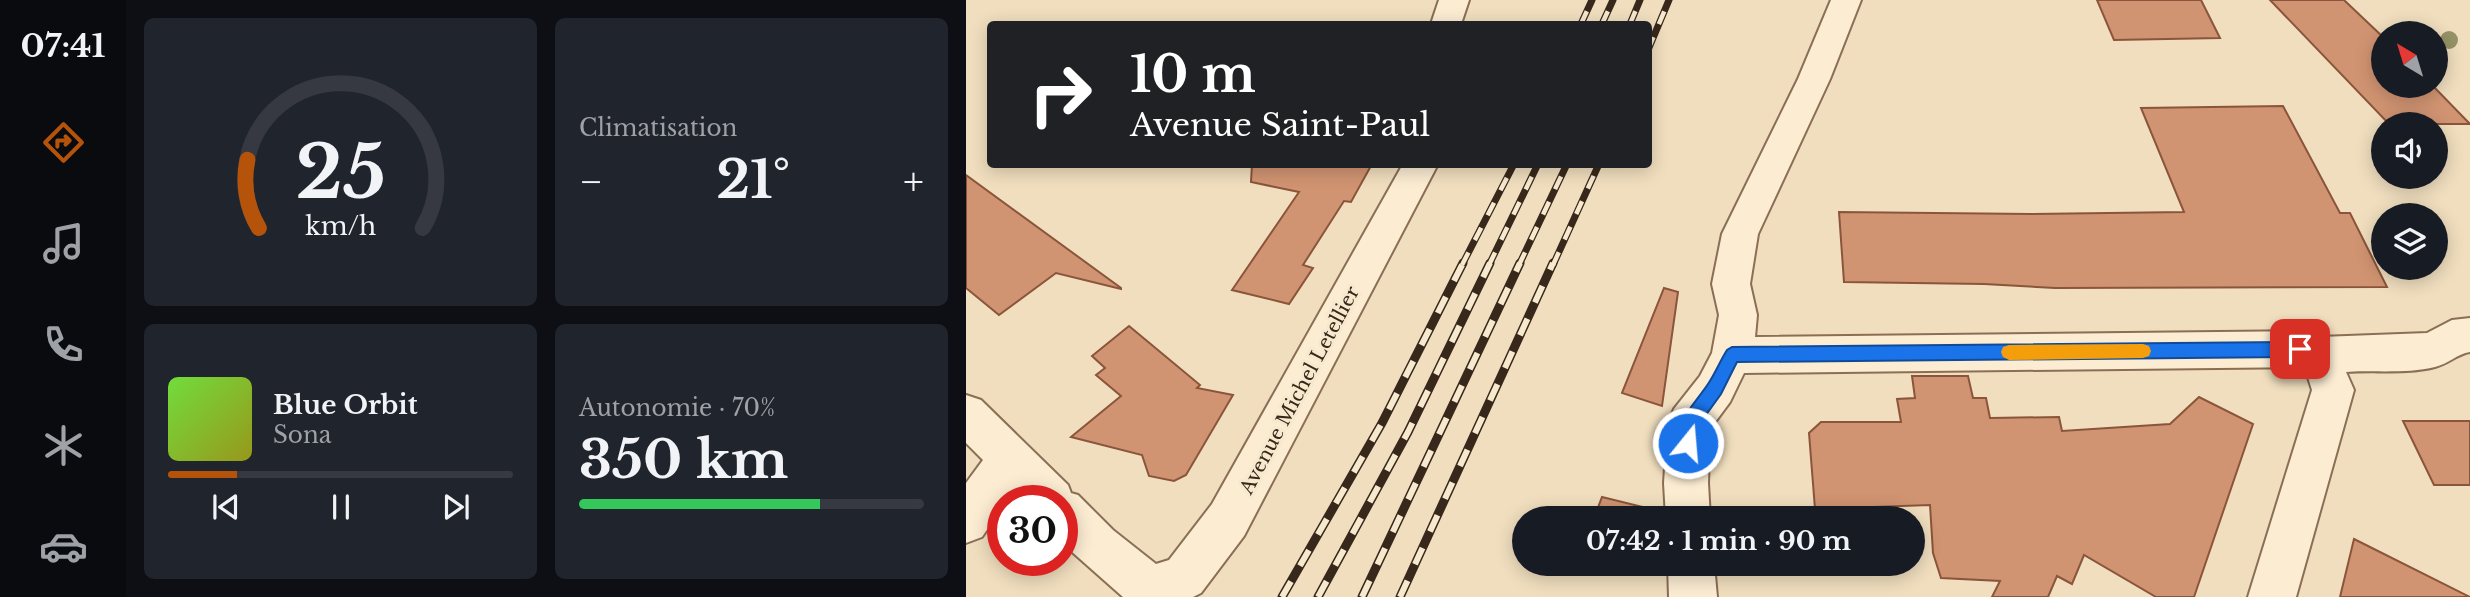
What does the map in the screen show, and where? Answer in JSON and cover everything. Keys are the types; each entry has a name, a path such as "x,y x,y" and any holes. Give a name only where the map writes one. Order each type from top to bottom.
{"street":[{"path":"1447,21 1454,0"},
{"path":"1687,506 1689,423 1715,388 1732,355 1738,316 1731,284 1740,234 1814,79 1846,0"},
{"name":"Avenue Michel Letellier","path":"1153,594 1185,577 1228,520 1419,168"},
{"path":"1732,355 2300,349 2320,355 2434,350 2452,337 2470,335"},
{"path":"2272,597 2333,390 2320,355"},
{"path":"966,414 1037,485"},
{"path":"966,521 1010,458"},
{"path":"1078,527 1153,594"},
{"path":"1692,576 1693,597"}],"building":[{"path":"2097,0 2201,0 2220,38 2114,40"},
{"path":"2270,0 2344,0 2371,26 2371,98 2445,98 2470,124 2448,124 2448,112 2377,112"},
{"path":"2283,106 2340,213 2350,213 2371,255 2371,280 2384,280 2387,287 2055,288 1844,282 1839,212 2184,212 2141,108"},
{"path":"1252,168 1370,168 1351,202 1344,201 1303,265 1313,268 1289,304 1232,290 1299,192 1251,182"},
{"path":"966,175 1121,289 1056,273 999,315 966,288"},
{"path":"1664,288 1678,292 1662,406 1622,393"},
{"path":"1129,326 1200,385 1197,388 1233,395 1186,475 1174,481 1149,476 1142,455 1071,437 1121,396 1096,375 1105,368 1092,356"},
{"path":"1912,376 1968,376 1973,398 1986,398 1990,418 2059,417 2062,431 2170,424 2199,397 2253,424 2194,597 2156,597 2084,555 2072,584 2057,576 2048,597 1992,597 2000,581 1941,578 1933,553 1930,505 1815,506 1809,433 1821,422 1901,422 1897,399 1915,398"},
{"path":"2403,421 2470,421 2470,485 2434,485"},
{"path":"1602,497 1639,506 1599,506"},
{"path":"2354,539 2470,597 2340,597"}],"railway":[{"path":"1582,21 1592,0"},
{"path":"1603,21 1613,0"},
{"path":"1631,21 1640,0"},
{"path":"1652,40 1669,0"},
{"path":"1462,265 1512,168"},
{"path":"1489,265 1536,168"},
{"path":"1519,265 1565,168"},
{"path":"1553,265 1597,168"},
{"path":"1282,597 1382,423 1463,263"},
{"path":"1318,597 1408,432 1490,263"},
{"path":"1362,597 1520,263"},
{"path":"1400,597 1553,263"}],"slow traffic":[{"path":"2009,352 2143,351"}],"route":[{"path":"1688,443 1689,423 1715,388 1732,355 2300,349"}]}
